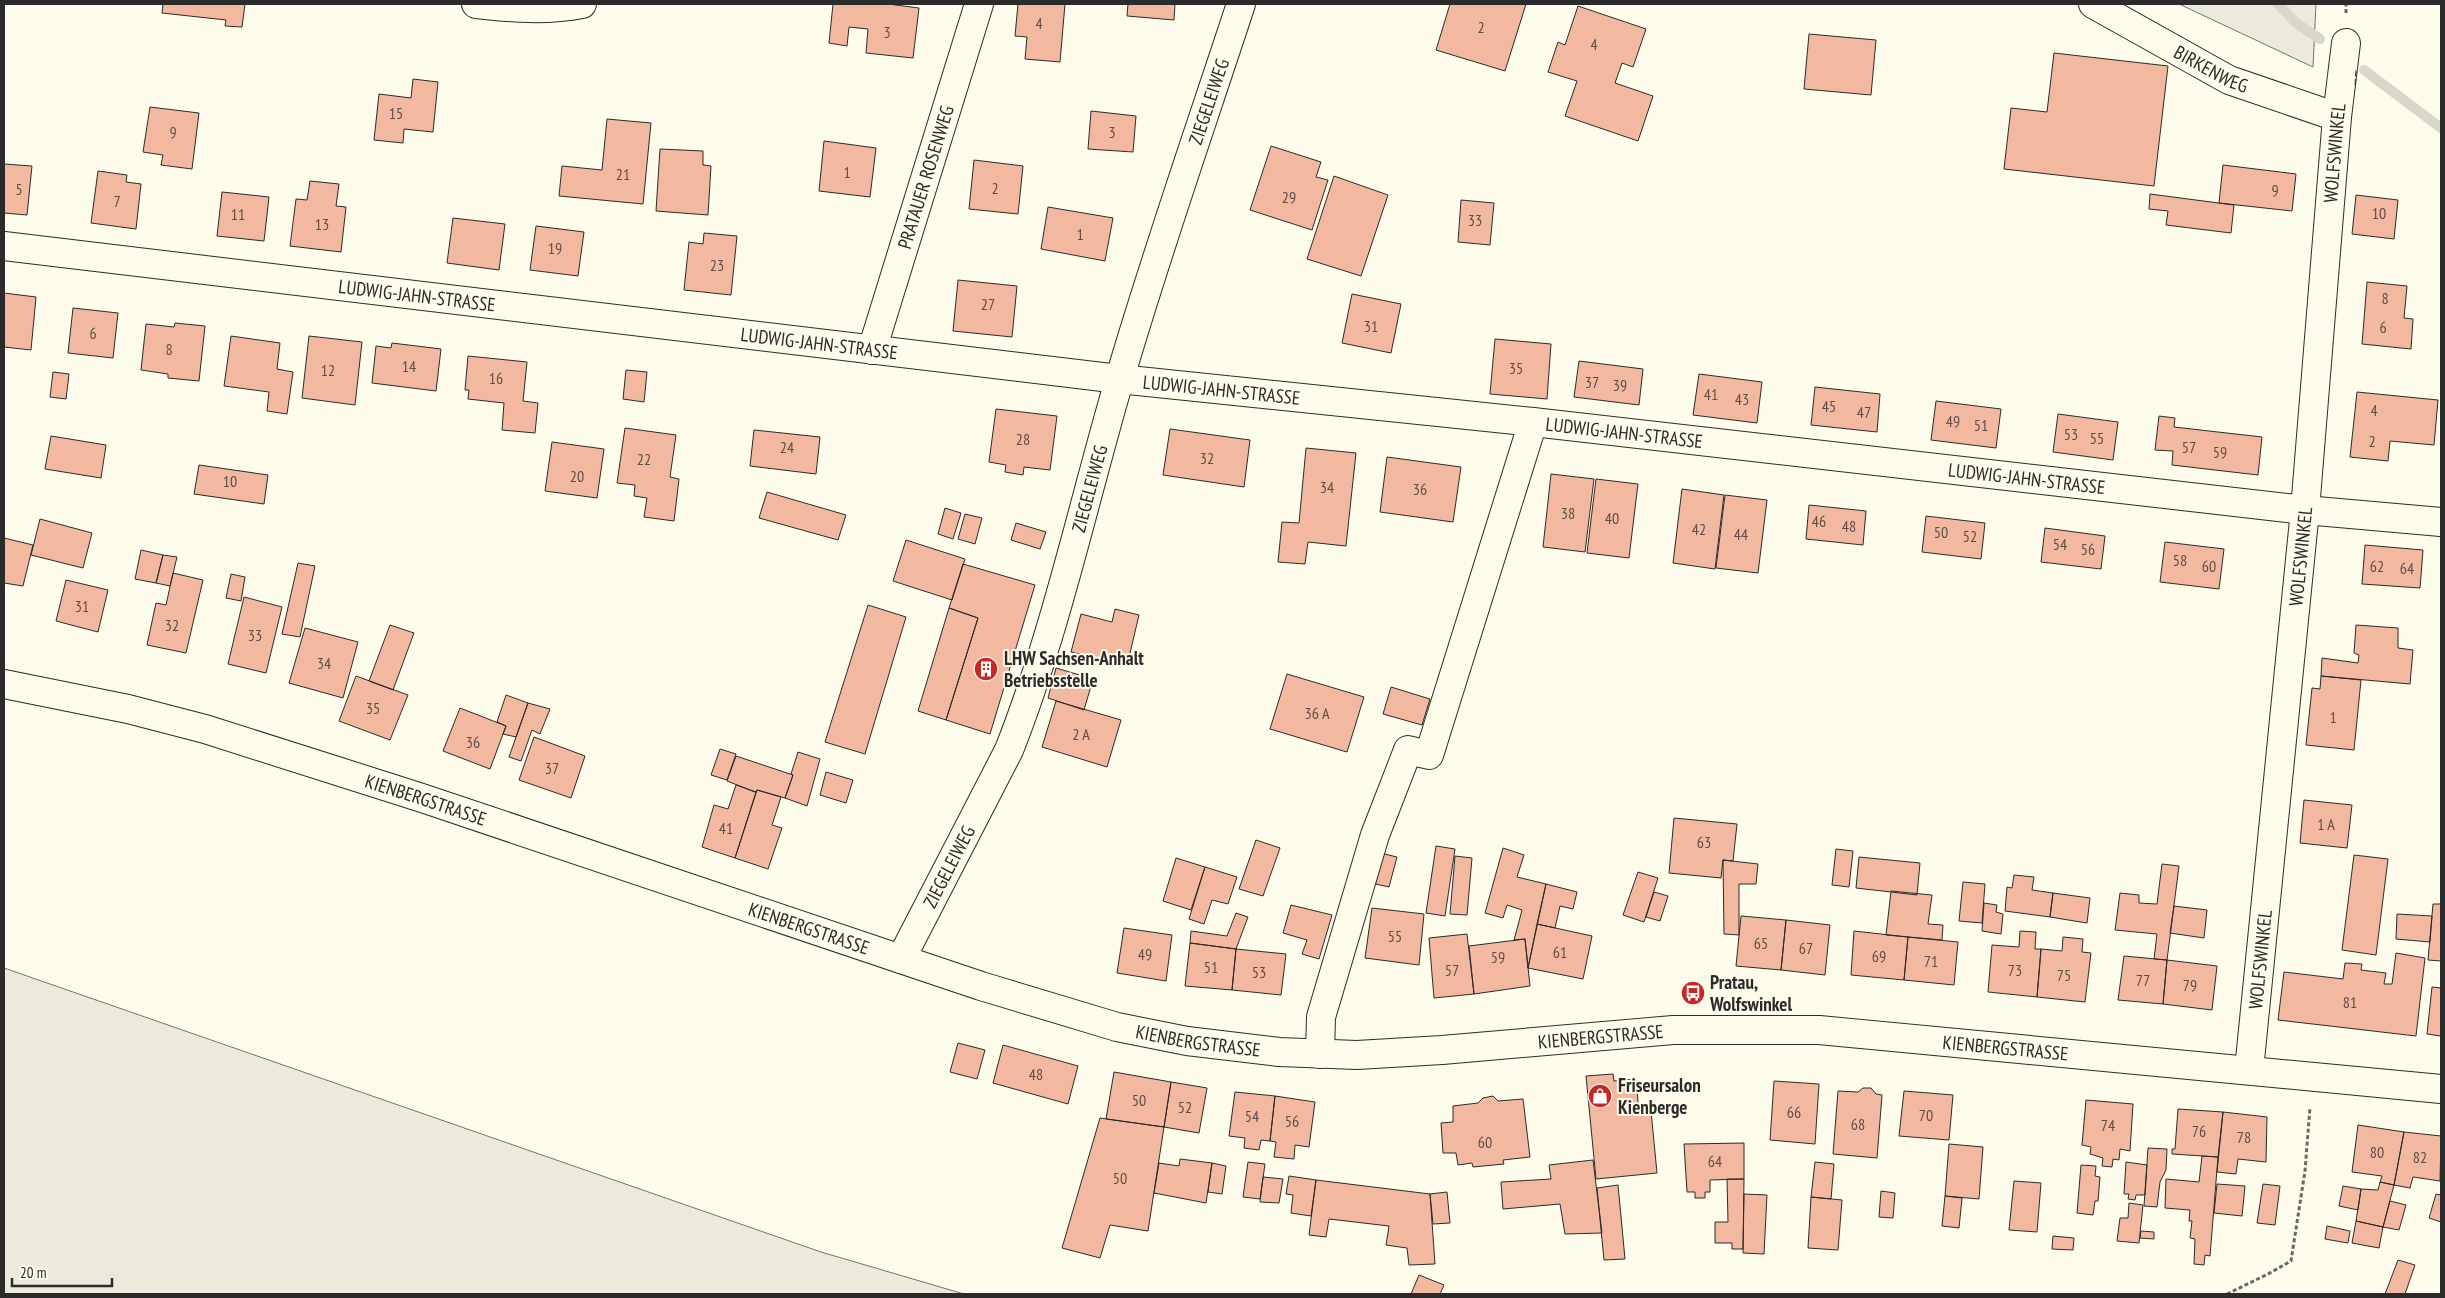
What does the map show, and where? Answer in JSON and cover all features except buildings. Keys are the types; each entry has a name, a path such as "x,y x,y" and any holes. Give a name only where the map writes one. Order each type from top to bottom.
{"street":[{"path":"476,4 514,9 564,7 582,4"},
{"name":"PRATAUER ROSENWEG","path":"872,350 979,4"},
{"name":"ZIEGELEIWEG","path":"901,959 1009,750 1022,717 1038,669 1119,380 1241,4"},
{"name":"BIRKENWEG","path":"2093,4 2229,80 2337,117"},
{"name":"WOLFSWINKEL","path":"2249,1070 2306,510 2337,117 2346,43"},
{"name":"LUDWIG-JAHN-STRASSE","path":"4,246 1119,380 1534,422 2306,510 2441,522"},
{"path":"1320,1054 1320,1017 1375,834 1408,750 1429,755 1534,422"},
{"name":"KIENBERGSTRASSE","path":"4,684 128,709 221,734 422,798 1062,1012 1117,1027 1226,1046 1320,1054 1399,1053 1609,1034 1689,1029 1758,1029 1866,1033 2441,1089"}],"path":[{"path":"2227,1294 2290,1261 2306,1171 2313,1076"}],"shaded area":[{"path":"2179,4 2316,4 2313,67"},
{"path":"4,968 821,1252 964,1294 4,1294"}],"waterway":[{"path":"2278,4 2296,23 2320,39"},
{"path":"2364,70 2441,128"}],"fence":[{"path":"2355,85 2356,70"}],"place":[{"name":"LHW Sachsen-Anhalt Betriebsstelle","path":"986,669"},
{"name":"Pratau, Wolfswinkel","path":"1693,993"},
{"name":"Friseursalon Kienberge","path":"1600,1096"}]}
